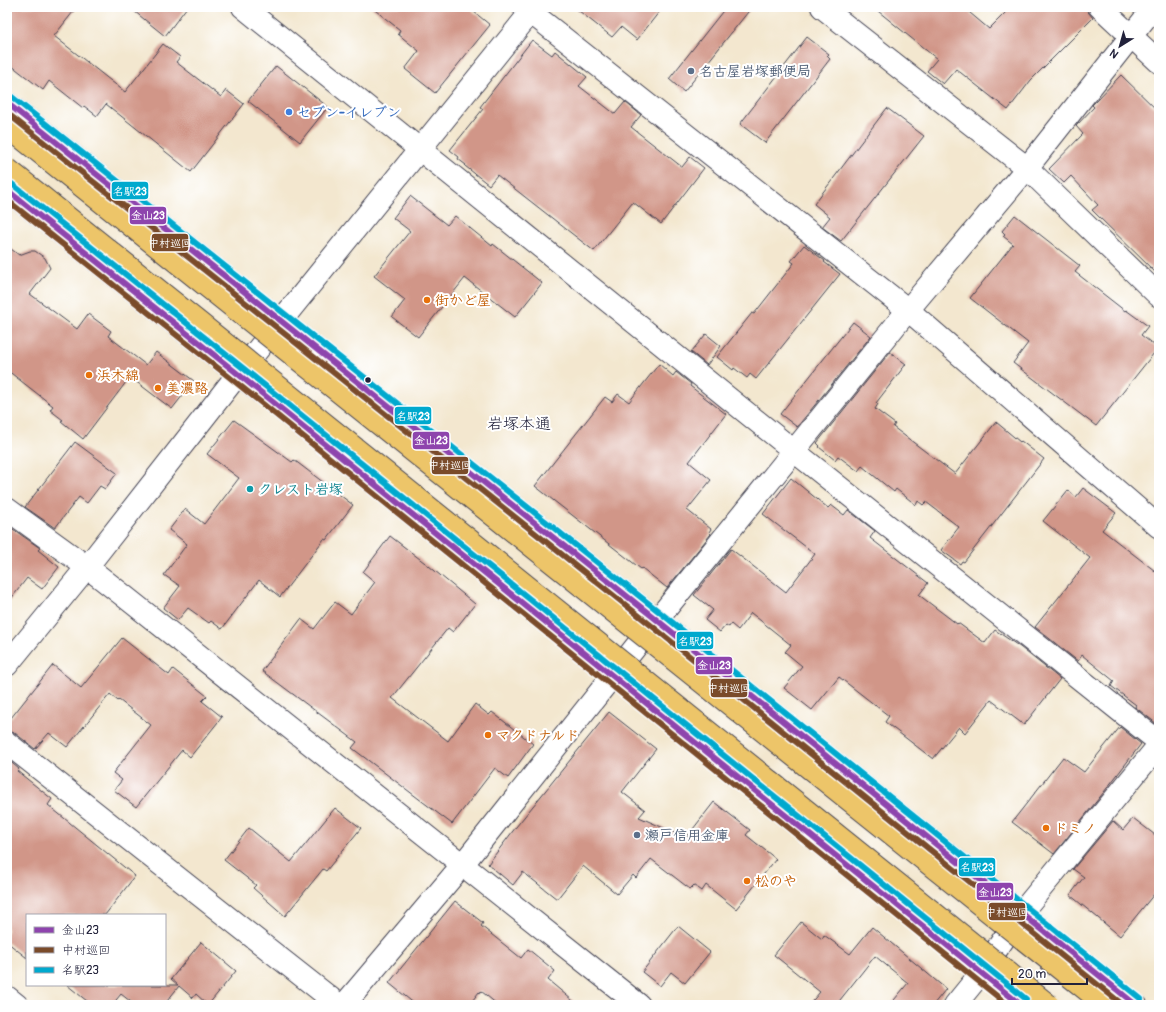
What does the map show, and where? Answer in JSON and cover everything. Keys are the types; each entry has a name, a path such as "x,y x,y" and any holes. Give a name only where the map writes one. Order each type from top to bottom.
{"highway":[{"path":"7,126 1106,1005"},
{"path":"7,170 1048,1005"}],"main road":[{"path":"7,103 657,620 1136,1005"},
{"path":"7,190 238,374 1021,1005"}],"street":[{"path":"243,7 1159,743 1021,913 981,973 955,1005"},
{"path":"822,7 1027,168 1159,296"},
{"path":"1100,7 1159,62"},
{"path":"344,1005 463,864 612,676 908,310 1027,168 1154,7"},
{"path":"7,665 87,567 238,374 420,150 530,9 908,310 1159,527"},
{"path":"7,509 87,567 639,1005"},
{"path":"7,743 339,1005"},
{"path":"7,997 17,1005"}],"building":[{"path":"7,7 77,7 54,36 125,92 163,44 180,57 176,62 221,97 226,90 244,104 191,172 106,104 97,116 84,106 83,108 49,81 43,90 7,62"},
{"path":"129,7 187,7 165,36"},
{"path":"371,7 468,7 490,25 435,93 405,69 419,51 398,34 400,30"},
{"path":"574,7 663,7 637,40 621,27 612,37"},
{"path":"726,7 752,7 684,92 669,79"},
{"path":"873,7 963,7 989,29 1011,7 1084,7 1093,18 1031,80 1008,110 956,69 943,84 927,71 937,59"},
{"path":"807,37 829,54 827,56 830,59 765,143 740,124"},
{"path":"532,40 552,55 555,51 587,77 579,86 615,114 625,102 641,115 631,127 682,167 690,157 704,168 661,224 633,202 594,251 497,175 489,185 465,166 466,165 458,159 459,157 450,150 483,109 480,107"},
{"path":"276,66 328,107 300,142 248,101"},
{"path":"1121,75 1159,112 1159,276 1092,210 1098,205 1071,176 1064,183 1049,169 1083,134 1076,126 1094,107 1092,105"},
{"path":"887,108 924,136 841,241 822,227 830,217 814,204"},
{"path":"410,196 447,225 455,216 542,283 515,317 465,278 418,337 392,317 405,300 374,276 410,231 393,218"},
{"path":"1015,215 1080,266 1075,272 1125,311 1126,310 1148,326 1141,335 1158,348 1096,426 1013,363 1028,343 970,298 1013,244 1003,236 1005,234 1002,231"},
{"path":"804,245 840,274 756,379 750,374 747,378 734,368 733,370 717,357 752,313 754,314 794,263 791,261"},
{"path":"7,246 19,255 30,251 35,251 45,258 50,268 30,294 77,329 88,314 111,331 108,336 146,365 156,352 194,381 172,409 130,377 83,439 50,410 53,406 7,370"},
{"path":"853,322 871,336 797,427 780,414"},
{"path":"706,334 721,346 707,365 691,352"},
{"path":"890,352 906,364 876,403 878,404 875,409 895,424 893,427 955,474 996,422 1044,459 964,562 962,561 960,564 941,550 959,527 926,502 923,505 918,501 916,505 896,489 894,492 862,466 858,471 838,456 835,460 819,447 820,446 817,443"},
{"path":"659,364 673,376 676,372 691,384 690,386 726,414 689,462 711,480 687,510 711,529 709,532 711,534 667,588 535,486 605,397 612,402 618,394 629,402"},
{"path":"234,420 292,462 294,460 353,505 326,540 324,539 280,597 259,580 222,629 211,621 209,623 188,608 178,620 163,608 180,586 164,575 187,544 169,530 185,509 204,524 239,478 207,454"},
{"path":"75,442 117,473 105,489 100,486 87,503 79,497 55,528 25,507"},
{"path":"791,478 828,508 831,505 844,515 848,510 875,531 870,538 928,583 919,595 957,624 958,623 985,643 995,630 1020,647 1060,679 1024,725 991,700 965,733 959,727 933,759 885,722 889,716 839,677 812,710 784,688 802,666 785,652 791,645 751,613 738,630 731,624 729,627 726,625 720,632 705,620 713,610 694,595 731,549 786,592 815,554 763,514"},
{"path":"1083,488 1116,513 1102,530 1159,574 1159,721 1157,724 1135,707 1136,705 1111,686 1114,681 1082,655 1078,661 1035,627 1090,558 1043,521 1068,490 1076,497"},
{"path":"10,527 40,548 38,550 59,567 42,589 27,578 7,604 7,530"},
{"path":"390,536 475,604 453,632 448,628 392,698 448,741 475,704 489,715 492,712 533,744 508,778 495,768 452,824 352,748 357,742 262,671 301,619 314,629 335,602 351,614 375,582 363,572"},
{"path":"122,638 169,675 173,669 207,696 202,701 222,717 190,757 182,750 136,807 114,790 122,780 113,773 151,725 110,694 67,747 49,733 35,749 15,733 7,731 7,723 53,665 81,688"},
{"path":"609,712 656,749 622,792 645,810 639,817 686,838 714,802 750,830 746,835 776,859 736,909 706,885 702,891 694,885 690,889 651,859 636,878 633,875 617,894 583,866 557,899 523,872 513,885 488,864"},
{"path":"1120,727 1141,744 1054,854 1012,822 1063,757 1084,772"},
{"path":"7,759 19,769 17,771 52,799 48,805 135,876 106,914 26,914 26,957 7,942"},
{"path":"335,808 361,828 326,871 323,869 285,916 253,888 256,885 224,860 249,828 291,862"},
{"path":"1133,818 1159,838 1159,888 1120,936 1070,895 1084,877 1073,869 1113,821 1123,830"},
{"path":"455,901 483,923 481,926 521,958 528,949 555,971 548,980 578,1005 498,1005 481,991 469,1005 416,1005 389,983"},
{"path":"801,922 822,939 824,935 850,954 872,927 946,989 933,1005 890,1005 908,983 875,956 836,1005 809,1005 820,992 774,955"},
{"path":"678,926 710,952 685,983 671,972 660,986 642,972"},
{"path":"201,942 236,971 208,1005 196,994 193,998 179,986 164,1005 135,1005 121,994 112,1005 92,1005 68,986 178,985 171,979"}],"transit line":[{"name":"名駅23","path":"12,97 662,614 1141,999"},
{"name":"金山23","path":"7,103 657,620 1136,1005"},
{"name":"中村巡回","path":"7,113 652,626 1123,1005"},
{"name":"名駅23","path":"12,184 243,368 1026,999"},
{"name":"金山23","path":"7,190 238,374 1021,1005"},
{"name":"中村巡回","path":"7,200 233,380 1008,1005"}],"place":[{"name":"名古屋岩塚郵便局","path":"691,71"},
{"name":"セブン-イレブン","path":"289,112"},
{"name":"街かど屋","path":"427,300"},
{"name":"浜木綿","path":"89,375"},
{"name":"美濃路","path":"158,388"},
{"name":"クレスト岩塚","path":"250,489"},
{"name":"マクドナルド","path":"488,735"},
{"name":"ドミノ","path":"1046,828"},
{"name":"瀬戸信用金庫","path":"637,835"},
{"name":"松のや","path":"747,881"}],"district":[{"name":"岩塚本通","path":"519,423"}]}
